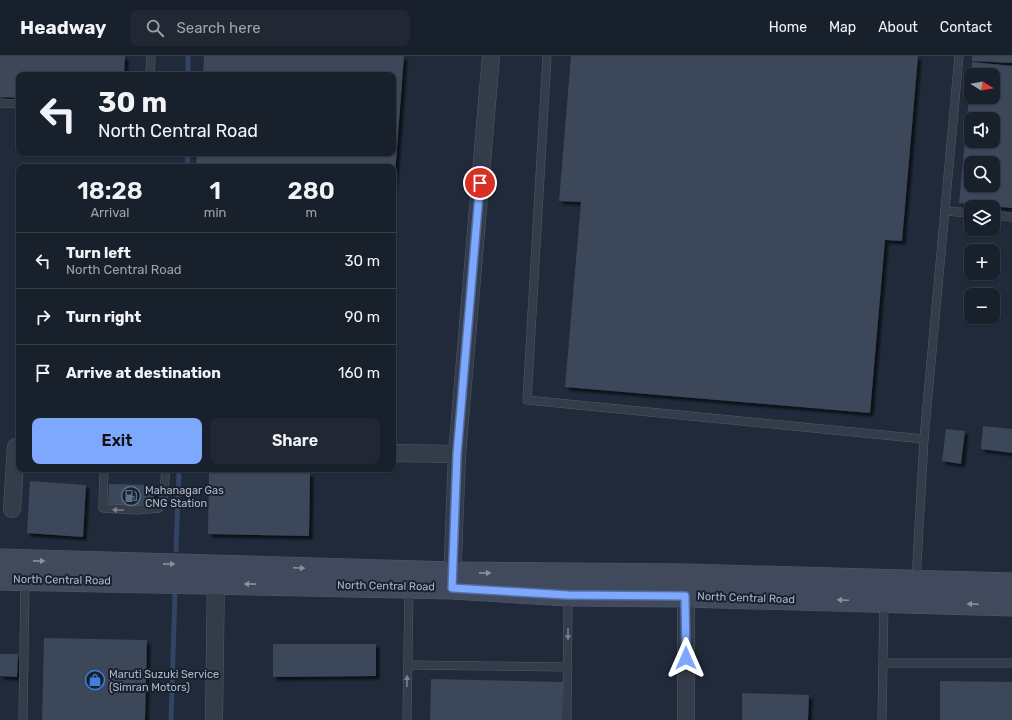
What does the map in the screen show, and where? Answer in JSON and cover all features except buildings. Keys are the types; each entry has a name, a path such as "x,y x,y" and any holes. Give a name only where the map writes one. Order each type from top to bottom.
{"main road":[{"name":"North Central Road","path":"0,560 216,574 915,592 1012,605"},
{"name":"North Central Road","path":"0,579 192,582 216,574"},
{"name":"North Central Road","path":"686,585 884,602 915,592 1012,584"}],"street":[{"path":"452,580 457,454 491,56"},
{"path":"12,509 16,447"},
{"path":"396,453 457,454"},
{"path":"214,720 216,574"},
{"path":"686,585 686,720"}],"lane":[{"path":"150,72 151,56"},
{"path":"547,56 527,400 924,439"},
{"path":"915,592 924,439 959,56"},
{"path":"0,103 16,104"},
{"path":"945,211 964,212"},
{"path":"1000,216 1012,217"},
{"path":"104,472 103,508 137,510 159,508 163,500 166,472"},
{"path":"407,720 410,579"},
{"path":"23,720 25,580"},
{"path":"568,584 568,720"},
{"path":"882,720 884,602"},
{"path":"883,663 1012,663"},
{"path":"408,665 568,668"}],"waterway":[{"path":"188,56 188,72"},
{"path":"187,164 188,156"},
{"path":"176,550 179,472"},
{"path":"171,720 175,593"}],"place":[{"name":"Mahanagar Gas CNG Station","path":"131,496"},
{"name":"Maruti Suzuki Service (Simran Motors)","path":"95,680"}],"route":[{"path":"480,183 457,454 452,588 568,595 685,596 686,658"}]}
